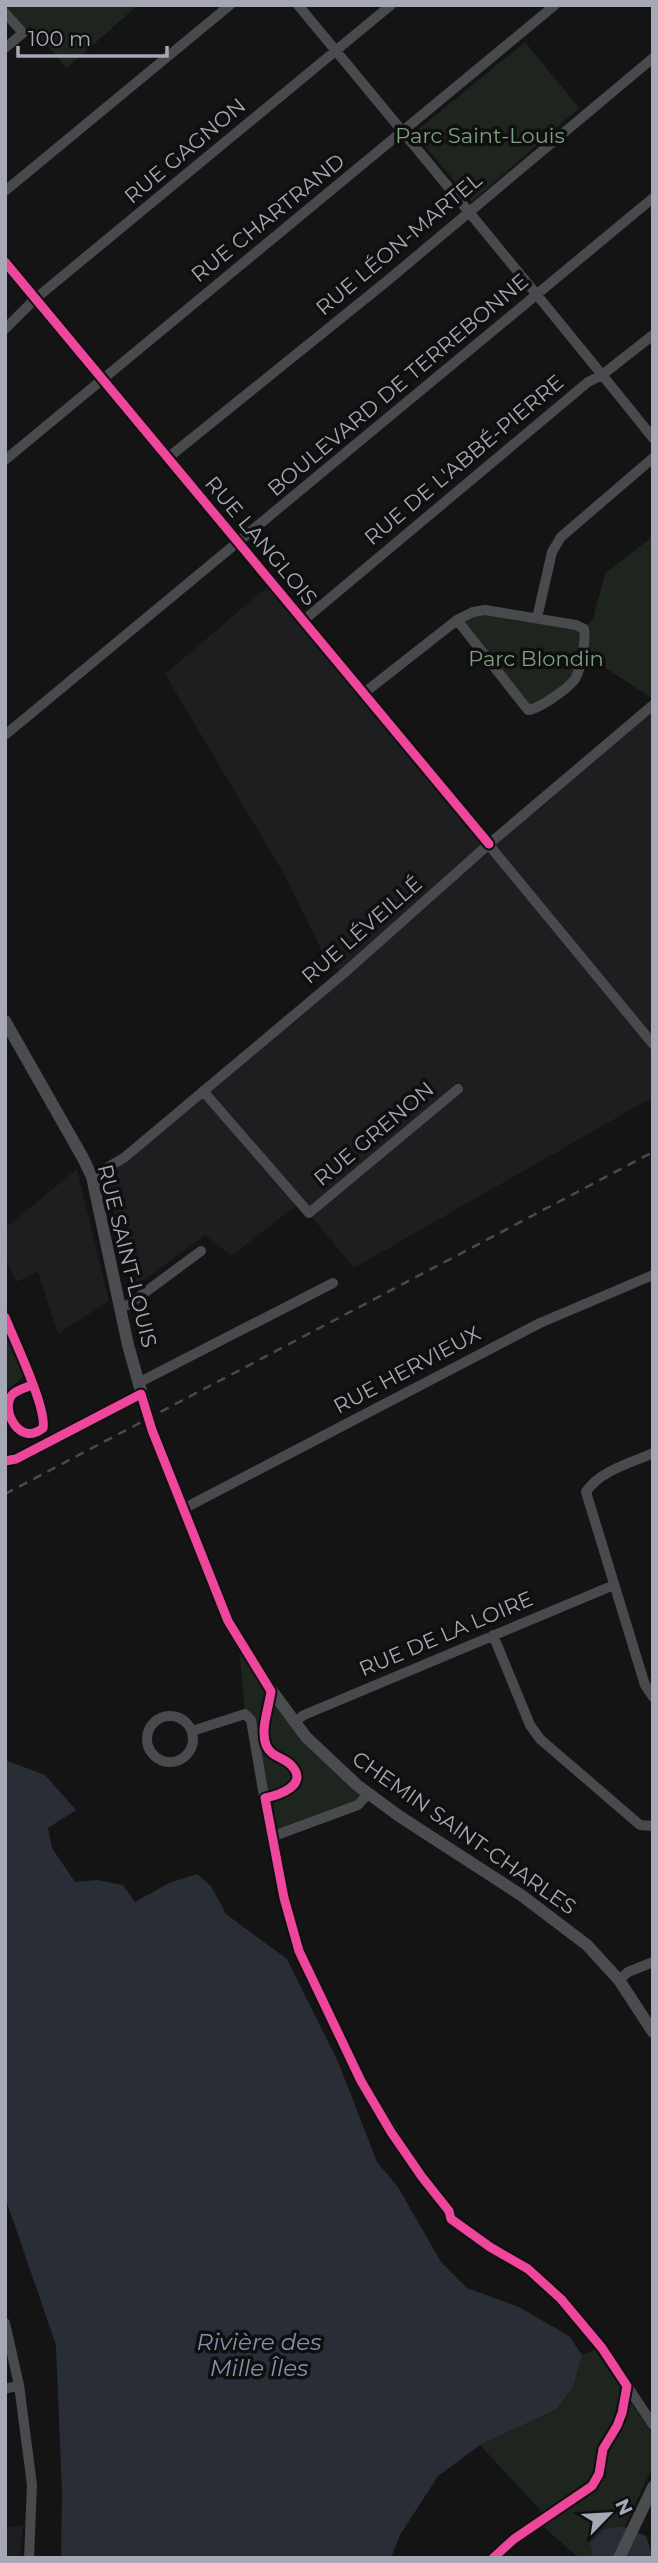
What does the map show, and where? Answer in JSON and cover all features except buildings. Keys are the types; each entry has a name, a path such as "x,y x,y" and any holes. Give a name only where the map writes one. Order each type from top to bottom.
{"main road":[{"name":"RUE SAINT-LOUIS","path":"5,1021 92,1177 140,1389"},
{"name":"CHEMIN SAINT-CHARLES","path":"140,1389 152,1430 228,1621 261,1676 294,1722 326,1757 368,1794 545,1912 587,1945 619,1980 653,2032"},
{"path":"619,2558 653,2487"}],"street":[{"path":"5,191 230,5"},
{"path":"298,5 653,438"},
{"name":"RUE GAGNON","path":"5,328 36,299 391,5"},
{"name":"RUE CHARTRAND","path":"5,460 555,5"},
{"path":"5,13 23,33 5,48"},
{"name":"RUE LÉON-MARTEL","path":"169,457 653,58"},
{"name":"BOULEVARD DE TERREBONNE","path":"5,734 653,198"},
{"name":"RUE LANGLOIS","path":"5,262 239,541 653,1044"},
{"name":"RUE DE L'ABBÉ-PIERRE","path":"304,620 588,382 602,375 653,335"},
{"path":"537,618 552,552 561,537 653,458"},
{"path":"364,693 457,620 473,612 485,610 576,625 584,629 586,638 575,680 537,709 528,710 457,620"},
{"name":"RUE LÉVEILLÉ","path":"92,1177 124,1157 343,974 489,844 653,705"},
{"name":"RUE GRENON","path":"203,1091 309,1213 458,1089"},
{"path":"120,1307 128,1305 201,1251"},
{"name":"RUE HERVIEUX","path":"184,1509 540,1323 653,1275"},
{"path":"140,1389 334,1283"},
{"path":"5,1317 32,1385 45,1419 43,1428 36,1434 29,1435 14,1426 8,1412 8,1401 13,1393 32,1385"},
{"path":"653,1454 620,1467 591,1483 586,1492 645,1685 653,1697"},
{"name":"RUE DE LA LOIRE","path":"294,1722 304,1715 614,1585"},
{"path":"493,1635 530,1725 540,1739 639,1825 653,1826"},
{"path":"192,1731 245,1714 251,1720 271,1837 299,1951 361,2081 391,2132 449,2211 452,2219 490,2247 528,2269 578,2318 602,2348 653,2425"},
{"path":"159,1718 182,1718 192,1731 189,1752 178,1761 163,1761 147,1746 148,1730 159,1718"},
{"path":"271,1837 358,1805 368,1794"},
{"path":"619,1980 628,1972 653,1962"},
{"path":"5,2323 19,2385 32,2485 29,2558"},
{"path":"5,2389 19,2385"},
{"path":"493,2558 538,2522"}],"shaded area":[{"path":"273,582 489,843 653,705 653,1097 354,1268 300,1203 231,1256 205,1235 132,1289 105,1178 342,974 325,957 285,876 165,674"},
{"path":"77,1169 109,1301 58,1334 38,1272 16,1282 5,1256 5,1228"},
{"path":"23,2525 20,2558 5,2558 5,2528"}],"green space":[{"path":"5,5 138,5 67,68 34,31 23,33 5,13"},
{"name":"Parc Saint-Louis","path":"525,42 579,108 472,202 414,133"},
{"name":"Parc Blondin","path":"653,536 653,699 609,670 581,657 575,680 528,710 457,620 473,612 584,629 593,619 605,574"},
{"path":"5,1323 27,1372 5,1394"},
{"path":"238,1635 298,1721 372,1791 353,1804 271,1837 245,1714"},
{"path":"595,2350 653,2435 653,2466 625,2525 604,2529 590,2543 593,2558 579,2558 538,2522 543,2513 480,2445 557,2409 574,2385 582,2355"}],"water":[{"name":"Rivière des Mille Îles","path":"5,1760 45,1775 76,1810 48,1828 52,1848 75,1882 97,1880 123,1885 135,1902 169,1883 197,1874 211,1886 226,1914 287,1959 339,2064 377,2162 398,2187 441,2262 467,2288 519,2307 569,2336 582,2355 574,2385 557,2409 480,2445 438,2476 400,2535 391,2558 61,2558 62,2493 56,2345 5,2197"},
{"path":"622,2526 646,2536 653,2558 593,2558 590,2543 604,2529"}],"railway":[{"path":"5,1494 653,1152"}],"cycle path":[{"path":"5,262 489,844"},
{"path":"5,1317 35,1390 43,1418 43,1428 34,1433 26,1433 14,1424 8,1408 12,1395 32,1385"},
{"path":"5,1461 16,1459 141,1394 152,1430 228,1621 271,1691 264,1739 271,1752 291,1765 297,1778 290,1788 265,1798 284,1898 299,1951 361,2081 391,2132 449,2211 451,2219 490,2247 528,2269 561,2299 602,2348 627,2386 622,2413 603,2449 599,2474 592,2486 514,2539 493,2558"}]}
